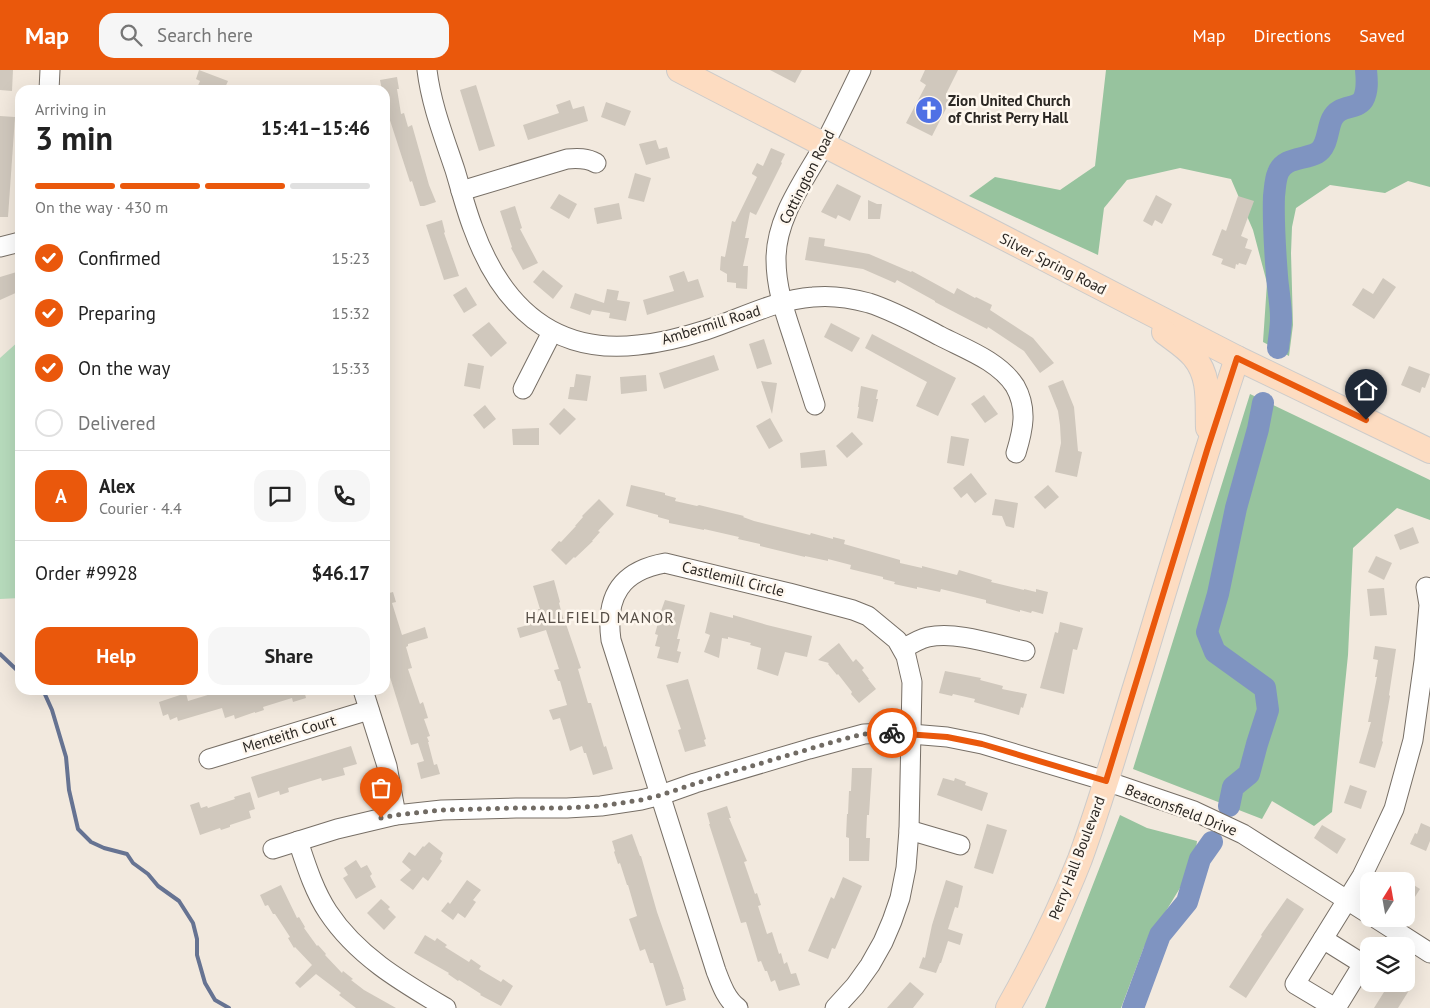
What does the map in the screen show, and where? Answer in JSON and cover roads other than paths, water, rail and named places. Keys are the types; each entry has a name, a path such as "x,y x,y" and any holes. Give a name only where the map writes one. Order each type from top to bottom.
{"main road":[{"name":"Silver Spring Road","path":"679,70 1237,358 1430,451"},
{"path":"1130,303 1193,356 1200,365 1207,388 1208,447"},
{"name":"Perry Hall Boulevard","path":"1008,1008 1040,949 1080,858 1106,781 1237,358"}],"street":[{"path":"49,85 50,70"},
{"name":"Ambermill Road","path":"427,70 436,114 482,251 505,291 518,306 552,332 584,343 601,346 639,345 673,339 706,330 782,302 824,296 866,302 895,314 983,358 1008,376 1015,386 1023,407 1024,418 1016,453"},
{"name":"Cottington Road","path":"815,405 782,302 776,258 779,234 791,205 861,70"},
{"path":"461,191 567,159 589,159 596,163"},
{"path":"0,247 15,243"},
{"path":"523,389 552,332"},
{"name":"Castlemill Circle","path":"738,1008 723,989 719,980 611,640 609,616 616,593 629,576 651,565 665,563 853,610 868,616 879,624 897,640 903,649 909,664 912,682 909,830 906,868 900,898 883,942 855,986 835,1008"},
{"path":"1323,939 1362,964 1335,1008 1295,984 1366,867 1394,809 1413,740 1427,662 1429,605 1426,587"},
{"path":"903,649 926,638 942,635 957,636 1025,651"},
{"path":"364,695 387,766 396,815"},
{"name":"Menteith Court","path":"209,759 369,710"},
{"name":"Beaconsfield Drive","path":"273,849 336,829 396,815 442,810 601,806 661,795 718,776 857,736 885,733 911,734 947,737 982,744 1106,781 1194,811 1243,834 1360,908"},
{"path":"909,830 960,845"},
{"path":"298,841 319,896 328,912 350,940 378,965 446,1008"},
{"path":"1390,928 1430,953"}],"waterway":[{"path":"1278,348 1281,313 1274,236 1274,196 1277,176 1281,168 1290,161 1312,155 1321,150 1335,114 1363,100 1367,82 1366,70"},
{"path":"1229,806 1233,787 1249,774 1268,710 1265,688 1215,652 1207,632 1218,594 1236,508 1258,429 1263,403"},
{"path":"0,654 15,668"},
{"path":"45,695 52,710 66,757 69,790 78,829 91,842 104,848 127,854 133,863 148,874 158,886 179,901 193,923 197,939 197,955 205,983 215,1000 229,1008"},
{"path":"1133,1008 1160,935 1187,902 1200,859 1212,842"}],"place":[{"name":"Zion United Church of Christ Perry Hall","path":"929,110"}],"district":[{"name":"HALLFIELD MANOR","path":"600,617"}]}
